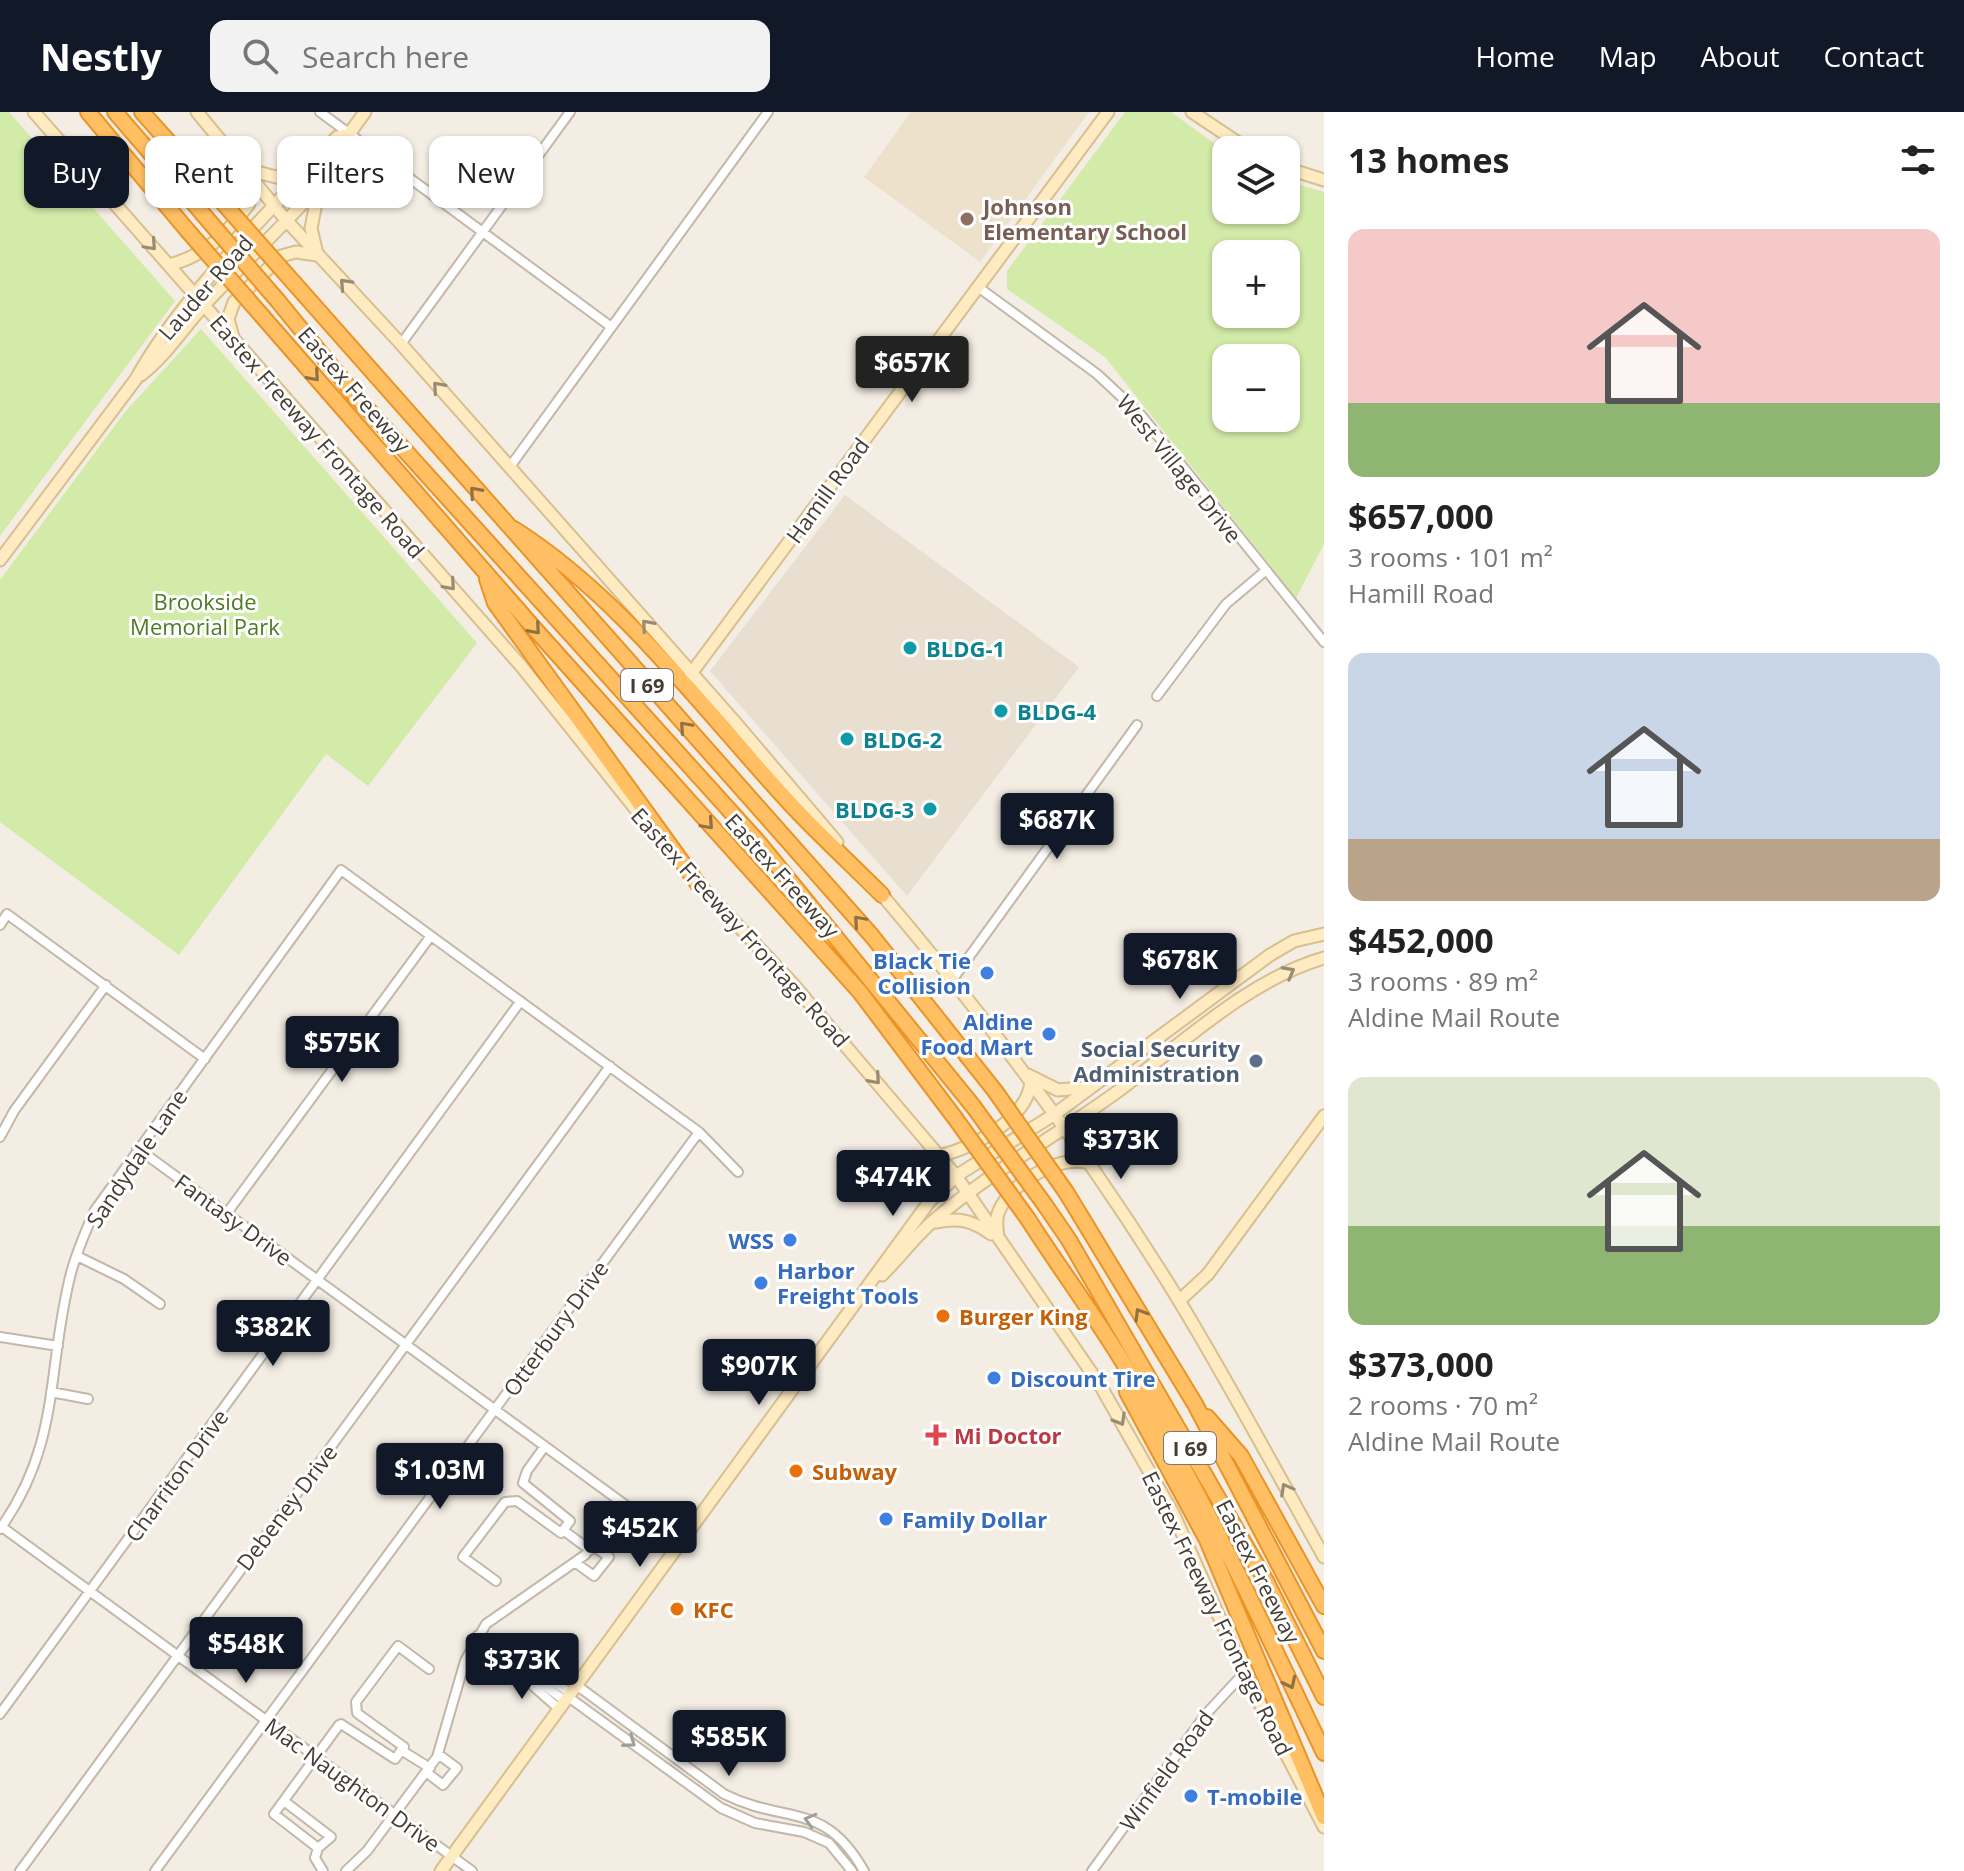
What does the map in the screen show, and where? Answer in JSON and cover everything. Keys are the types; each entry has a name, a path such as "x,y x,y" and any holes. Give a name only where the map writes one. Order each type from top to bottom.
{"highway":[{"name":"Eastex Freeway","path":"88,112 484,571 860,992 955,1118 1028,1219 1125,1365 1253,1605 1324,1753"},
{"name":"I 69","path":"115,112 354,394 759,843 973,1106 1077,1253 1258,1567 1324,1697"},
{"name":"Eastex Freeway","path":"142,112 500,520 872,936 995,1091 1066,1192 1195,1404 1324,1651"},
{"path":"500,520 552,553 612,610 799,813 882,895"},
{"path":"484,571 495,603 698,884"},
{"path":"1125,1365 1127,1392 1207,1540 1324,1817"},
{"path":"1195,1404 1241,1456 1324,1606"}],"main road":[{"name":"Eastex Freeway Frontage Road","path":"34,112 522,667 698,884 793,984 956,1176 1100,1385 1174,1515 1244,1673 1324,1827"},
{"path":"197,112 218,136"},
{"name":"Lauder Road","path":"341,136 349,134 365,112"},
{"name":"Hamill Road","path":"690,675 1108,112"},
{"path":"1192,112 1228,136"},
{"path":"1300,172 1324,180"},
{"path":"261,188 317,255 401,344 690,675 734,721 953,979 1055,1114 1179,1301 1324,1557"},
{"name":"Lauder Road","path":"0,560 136,379 153,347 276,207"},
{"path":"169,265 202,254 246,208"},
{"name":"Lauder Road","path":"136,379 160,361 204,306 299,208"},
{"path":"313,208 311,228 317,255"},
{"path":"233,339 228,319 234,302 281,256 296,252 317,255"},
{"path":"441,1871 929,1202 956,1176 1055,1114 1294,941 1324,934"},
{"path":"867,1289 932,1223 969,1195 1066,1130 1235,1005 1302,965 1324,958"},
{"path":"1224,990 1235,1005"},
{"path":"1126,1061 1137,1077"},
{"path":"938,1156 956,1152 1006,1122 1028,1098 1028,1078"},
{"path":"1028,1078 1058,1090 1092,1087"},
{"path":"1179,1301 1208,1274 1324,1116"},
{"path":"998,1239 996,1219 1000,1207 1017,1189 1044,1169 1065,1161 1085,1162"},
{"path":"932,1223 959,1219 976,1223 998,1239"}],"street":[{"path":"320,112 610,326"},
{"path":"401,344 570,112"},
{"path":"509,468 768,112"},
{"name":"West Village Drive","path":"978,287 1118,391 1141,415 1264,572 1324,642"},
{"path":"1157,696 1226,604 1264,572"},
{"path":"953,979 1137,725"},
{"name":"Sandydale Lane","path":"1,1528 26,1491 46,1435 58,1346 77,1256 95,1210 137,1148 341,870 430,937"},
{"path":"0,925 7,914 205,1059"},
{"path":"227,1213 430,937 699,1132 738,1172"},
{"path":"0,1137 14,1111 106,985"},
{"name":"Charriton Drive","path":"0,1714 520,1002"},
{"name":"Debeney Drive","path":"20,1871 610,1066"},
{"name":"Otterbury Drive","path":"155,1871 699,1132"},
{"name":"Fantasy Drive","path":"137,1148 680,1545"},
{"path":"77,1256 124,1279 160,1304"},
{"path":"0,1337 58,1346"},
{"path":"51,1392 88,1399"},
{"path":"517,1501 561,1533 570,1521 526,1489 524,1476 545,1446"},
{"path":"496,1581 463,1557 502,1504 517,1501 526,1489"},
{"path":"346,1871 395,1814 438,1754 465,1661 477,1636 491,1620 576,1563 624,1504"},
{"name":"Mac Naughton Drive","path":"1,1528 472,1871"},
{"path":"563,1530 609,1557 594,1576 576,1563"},
{"path":"477,1636 537,1680"},
{"path":"348,1725 357,1713 356,1702 398,1646 429,1669"},
{"name":"Winfield Road","path":"1092,1871 1206,1714 1244,1673"},
{"path":"852,1871 829,1843 804,1832 735,1816 567,1696 542,1675 537,1680 533,1690 567,1696 724,1794 742,1803 812,1819 837,1832 864,1871"},
{"path":"318,1848 274,1814 339,1725 348,1725 395,1759 404,1747 357,1713"},
{"path":"401,1750 443,1785 457,1768 438,1754"},
{"path":"717,1805 724,1794"},
{"path":"284,1801 331,1837 318,1848 315,1858 323,1871"},
{"path":"829,1843 837,1832"}],"shaded area":[{"name":"Johnson Elementary School","path":"911,112 1089,112 980,262 864,177"},
{"path":"845,495 1079,667 907,896 710,671"}],"green space":[{"path":"0,112 9,112 30,136 24,136 24,208 93,208 175,301 0,536"},
{"path":"1125,112 1171,112 1212,142 1212,224 1300,224 1300,185 1324,192 1324,544 1296,598 1105,357 1007,289 1007,271"},
{"name":"Brookside Memorial Park","path":"201,329 477,643 368,786 326,754 179,955 0,822 0,580 125,412"}],"place":[{"name":"Johnson Elementary School","path":"967,219"},
{"name":"BLDG-1","path":"910,648"},
{"name":"BLDG-4","path":"1001,711"},
{"name":"BLDG-2","path":"847,739"},
{"name":"BLDG-3","path":"930,809"},
{"name":"Black Tie Collision","path":"987,973"},
{"name":"Aldine Food Mart","path":"1049,1034"},
{"name":"Social Security Administration","path":"1256,1061"},
{"name":"WSS","path":"790,1240"},
{"name":"Harbor Freight Tools","path":"761,1283"},
{"name":"Burger King","path":"943,1316"},
{"name":"Discount Tire","path":"994,1378"},
{"name":"Mi Doctor","path":"936,1435"},
{"name":"Subway","path":"796,1471"},
{"name":"Family Dollar","path":"886,1519"},
{"name":"KFC","path":"677,1609"},
{"name":"T-mobile","path":"1191,1796"}]}
